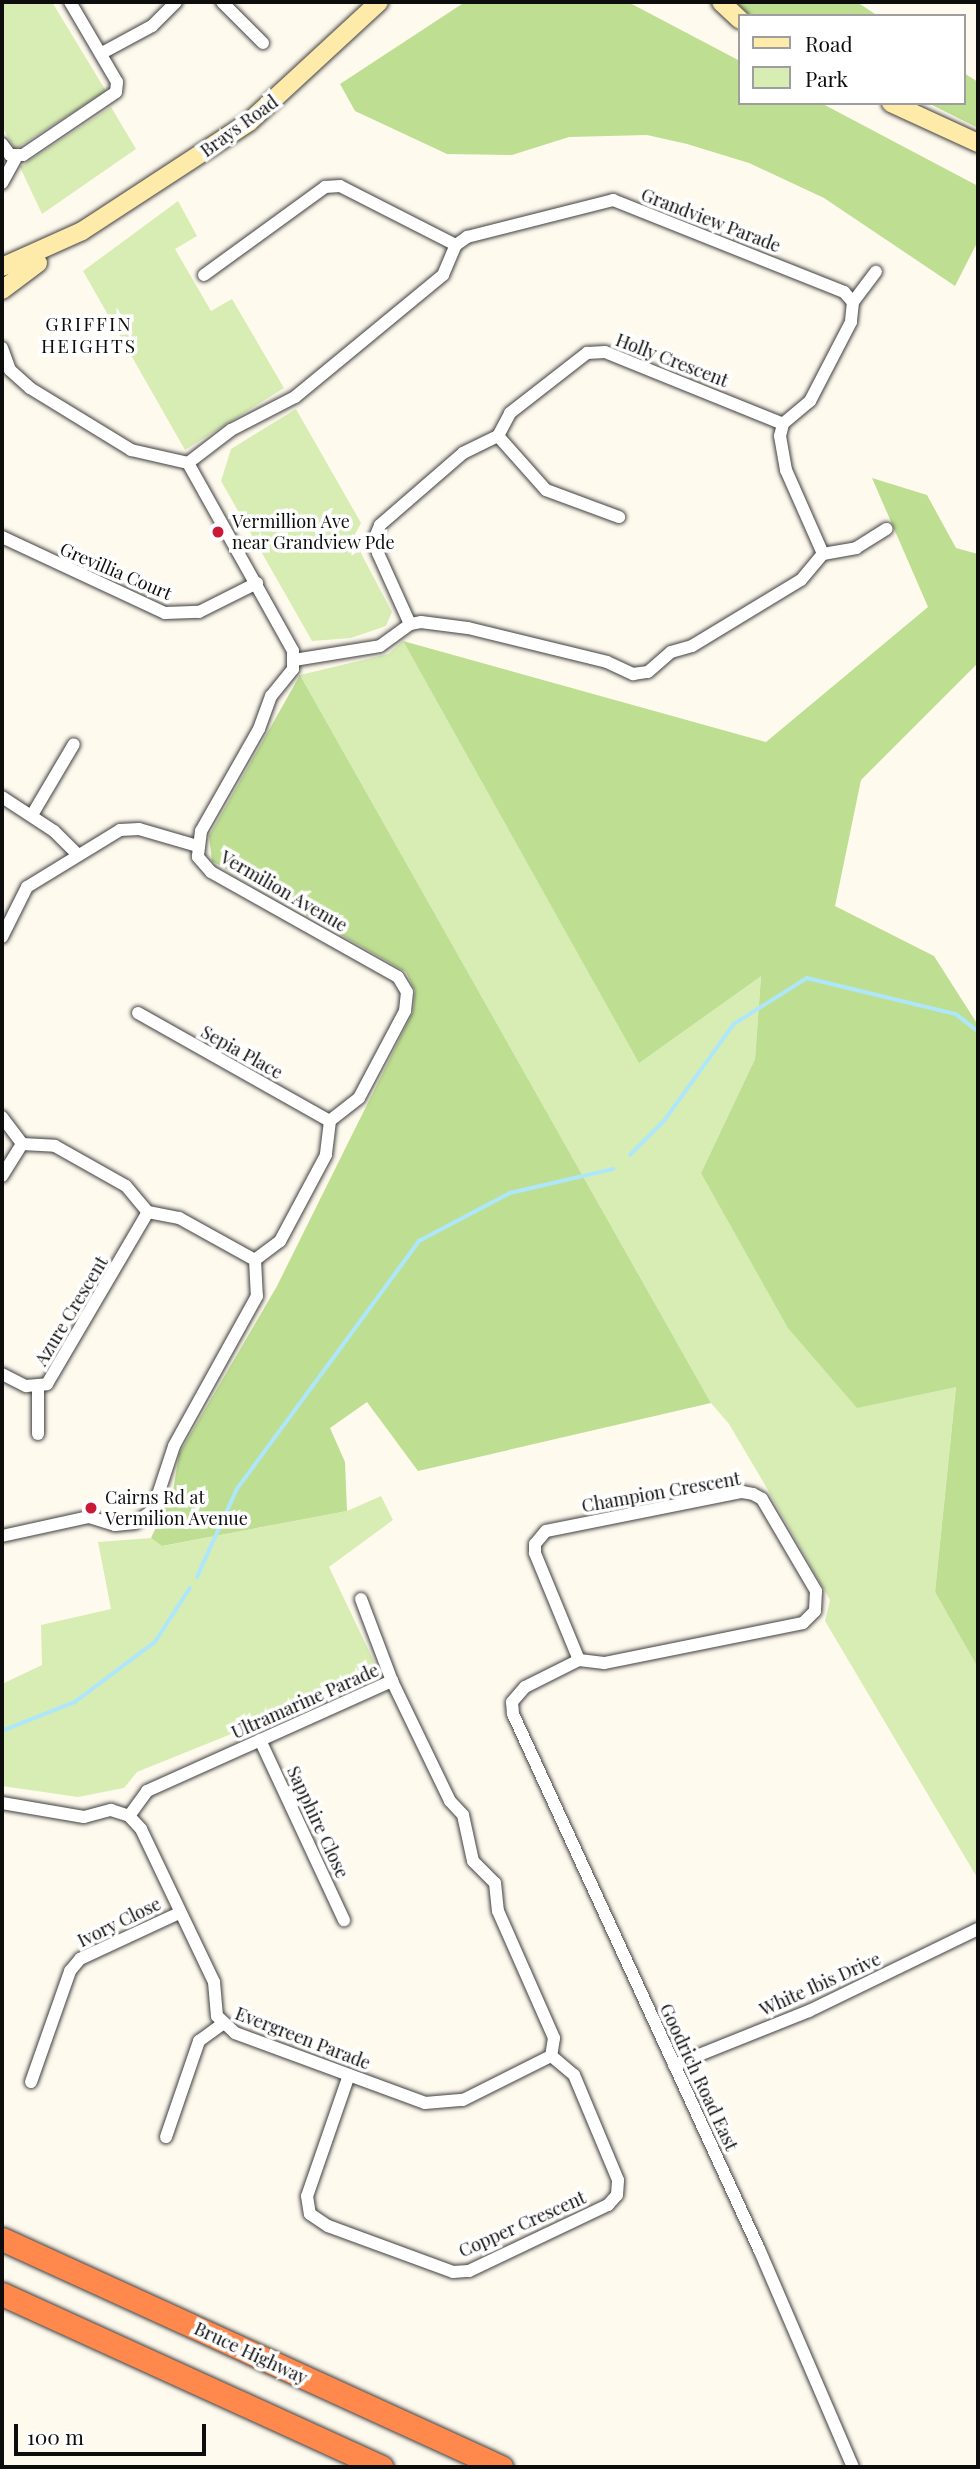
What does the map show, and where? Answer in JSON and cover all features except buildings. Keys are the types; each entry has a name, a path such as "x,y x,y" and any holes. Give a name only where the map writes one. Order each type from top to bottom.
{"highway":[{"name":"Bruce Highway","path":"2,2239 501,2467"},
{"path":"2,2294 381,2467"}],"main road":[{"name":"Brays Road","path":"2,267 82,231 274,103 341,33 379,2"},
{"path":"721,2 738,18"},
{"path":"895,105 978,143"},
{"name":"Brays Road","path":"2,290 22,272 69,247 82,231"}],"street":[{"path":"2,183 17,156 114,95 117,82 70,2"},
{"path":"102,53 152,26 176,2"},
{"path":"222,2 263,43"},
{"path":"2,144 17,156"},
{"path":"188,463 231,430 295,397 443,275 456,245 340,186 325,187 204,275"},
{"name":"Grandview Parade","path":"456,245 467,237 612,200 844,292 853,302"},
{"path":"823,554 786,470 780,436 783,424 810,401 851,322 853,302 876,272"},
{"path":"2,348 4,363 30,388 131,450 188,463 257,583 294,660 380,646 410,624 468,628 607,662 633,674 648,672 671,652 692,646 801,580 823,554 856,548 886,529"},
{"name":"Holly Crescent","path":"498,436 510,413 575,361 596,353 783,424"},
{"path":"410,624 374,540 380,525 463,453 498,436 546,490 620,517"},
{"name":"Grevillia Court","path":"2,537 77,576 165,613 200,612 257,583"},
{"name":"Vermilion Avenue","path":"294,660 289,677 271,696 259,729 197,846 198,857 211,872 398,977 407,992 405,1011 359,1098 330,1121"},
{"path":"32,815 74,744"},
{"path":"2,797 32,815 76,854"},
{"path":"2,937 27,887 76,854 128,828 197,846"},
{"name":"Sepia Place","path":"138,1013 330,1121"},
{"path":"2,1117 22,1143 55,1146 126,1186 148,1212 179,1217 255,1260"},
{"path":"255,1260 280,1241 326,1155 330,1121"},
{"path":"2,1176 22,1143"},
{"name":"Azure Crescent","path":"2,1374 38,1388 54,1376 148,1212"},
{"path":"2,1536 80,1518 115,1525 135,1523 153,1510 174,1446 257,1296 255,1260"},
{"path":"38,1388 38,1434"},
{"name":"Champion Crescent","path":"512,1702 524,1686 579,1660 604,1663 803,1623 815,1611 816,1591 762,1499 753,1494 742,1492 546,1531 535,1544 535,1553 579,1660"},
{"path":"361,1599 392,1681"},
{"name":"Ultramarine Parade","path":"129,1816 147,1791 392,1681 450,1801 463,1815 473,1861 495,1883 498,1911 554,2038 551,2056"},
{"name":"Goodrich Road East","path":"512,1702 513,1714 674,2065 853,2467"},
{"name":"Sapphire Close","path":"260,1740 344,1920"},
{"path":"2,1803 84,1817 111,1810 129,1816"},
{"name":"Evergreen Parade","path":"129,1816 141,1829 214,1982 221,2025 425,2103 444,2104 463,2100 551,2056"},
{"name":"Ivory Close","path":"31,2082 70,1971 80,1959 179,1913"},
{"name":"White Ibis Drive","path":"674,2065 809,2011 978,1929"},
{"path":"166,2137 199,2041 221,2025"},
{"name":"Copper Crescent","path":"349,2075 307,2196 310,2214 328,2226 453,2272 469,2271 608,2205 617,2195 618,2180 574,2075 551,2056"}],"green space":[{"path":"2,2 52,2 106,91 15,149 2,127"},
{"path":"465,2 628,2 738,60 738,105 825,105 978,186 978,241 955,286 824,198 749,163 647,135 569,137 512,155 447,154 355,111 340,84"},
{"path":"735,2 857,2 875,14 749,14"},
{"path":"966,74 978,82 978,128 932,105 966,105"},
{"path":"111,107 136,149 42,214 20,167"},
{"path":"178,201 197,236 175,249 211,311 232,299 284,388 185,450 83,271"},
{"path":"296,409 361,523 353,538 392,612 386,626 351,638 312,641 221,481 231,449"},
{"path":"872,478 927,495 956,548 978,554 978,663 861,780 835,906 934,956 978,1025 978,1668 935,1592 956,1387 857,1408 788,1328 701,1173 755,1059 761,976 639,1063 403,641 766,742 928,607"},
{"path":"403,641 639,1062 761,975 755,1059 701,1173 956,1386 935,1592 978,1668 978,1879 825,1621 830,1600 729,1424 711,1403 300,675 388,654"},
{"path":"300,675 711,1403 418,1471 367,1402 330,1428 345,1462 347,1511 162,1546 151,1538 173,1491 179,1454 277,1286 413,1012 415,991 406,972 212,861 209,836"},
{"path":"381,1496 393,1520 329,1567 380,1674 137,1772 124,1788 78,1797 2,1786 2,1684 42,1665 41,1625 111,1609 98,1542 151,1538 163,1546 347,1511"}],"waterway":[{"path":"630,1155 664,1121 734,1024 807,978 956,1014 978,1031"},
{"path":"197,1577 237,1489 419,1241 510,1193 613,1169"},
{"path":"2,1731 75,1702 155,1642 190,1588"}],"place":[{"name":"Vermillion Ave near Grandview Pde","path":"218,532"},
{"name":"Cairns Rd at Vermilion Avenue","path":"91,1508"}],"district":[{"name":"GRIFFIN HEIGHTS","path":"89,335"}]}
